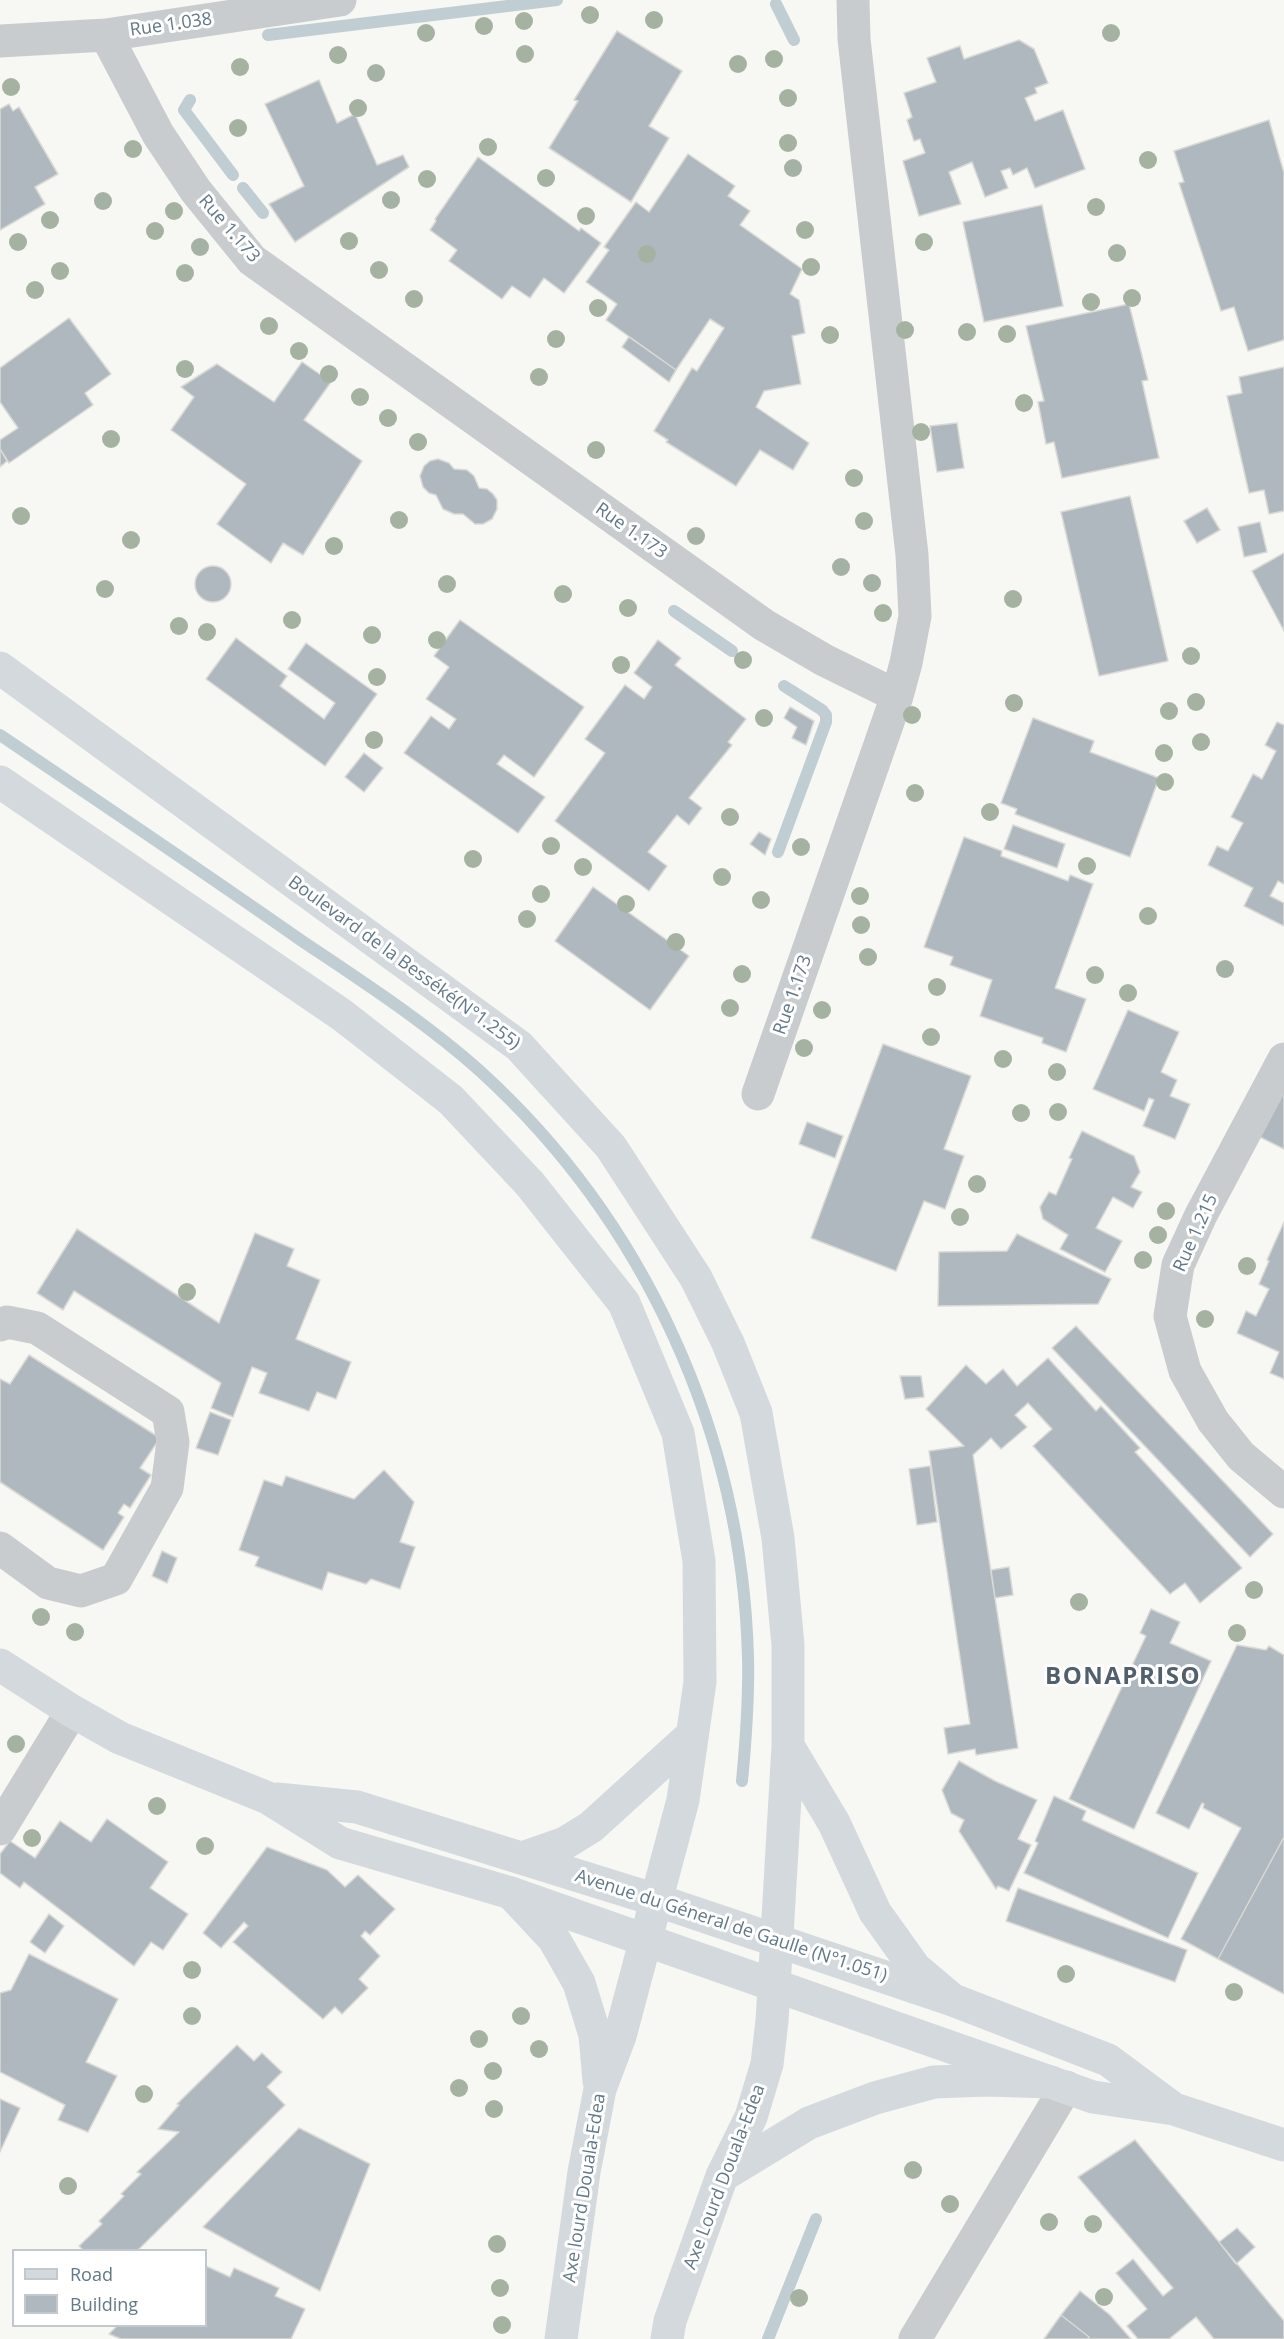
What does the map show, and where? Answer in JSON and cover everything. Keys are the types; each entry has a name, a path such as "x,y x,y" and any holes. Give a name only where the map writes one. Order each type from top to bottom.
{"main road":[{"name":"Boulevard de la Besséké(N°1.255)","path":"0,668 519,1046 611,1147 696,1278 728,1343 756,1413 779,1549 788,1645 788,1746 777,1940"},
{"path":"0,782 342,1015 451,1100 530,1184 624,1303 678,1432 699,1561 700,1682 683,1800 656,1900"},
{"name":"Avenue du Géneral de Gaulle (N°1.051)","path":"0,1665 72,1711 120,1738 268,1798 340,1843 511,1893 1093,2097 1174,2109 1284,2145"},
{"path":"522,1858 565,1843 591,1827 691,1736"},
{"path":"788,1746 834,1823 875,1912 915,1968 953,2000"},
{"name":"Avenue du Géneral de Gaulle (N°1.051)","path":"268,1798 357,1807 656,1900 953,2000 1107,2060 1174,2109"},
{"path":"511,1893 554,1939 579,1983 595,2035 600,2089"},
{"name":"Axe lourd Douala-Edea","path":"561,2339 584,2172 600,2089 620,2036 656,1900"},
{"name":"Axe Lourd Douala-Edea","path":"667,2339 670,2320 723,2176 751,2117 767,2064 777,1940"},
{"path":"723,2176 808,2123 875,2098 933,2082 987,2080 1058,2084"}],"street":[{"name":"Rue 1.038","path":"0,41 106,35 340,0"},
{"path":"853,0 854,39 912,555 915,616 897,696"},
{"name":"Rue 1.173","path":"106,35 158,134 196,191 252,260 764,625 824,660 897,696 758,1094"},
{"name":"Rue 1.215","path":"1284,1059 1201,1215 1178,1265 1170,1316 1185,1371 1213,1421 1241,1456 1284,1492"},
{"path":"0,1325 7,1322 38,1328 168,1412 173,1442 167,1488 116,1579 81,1591 48,1583 0,1548"},
{"path":"0,1829 72,1711"},
{"path":"915,2339 1058,2084"}],"building":[{"path":"617,31 682,71 649,126 669,138 631,202 549,148 578,101 574,100"},
{"path":"1019,40 1034,49 1048,83 1035,88 1037,93 1025,98 1035,121 1063,110 1085,169 1035,188 1027,168 1013,175 1010,168 1001,171 1008,188 985,197 972,162 949,172 961,204 919,216 903,161 925,153 920,139 914,141 907,120 912,117 904,93 936,82 927,58 960,46 964,59"},
{"path":"319,80 337,123 355,114 377,165 403,155 409,167 295,242 269,204 304,186 265,104"},
{"path":"9,104 13,111 19,107 58,174 35,187 45,204 0,230 0,109"},
{"path":"1269,120 1284,173 1284,340 1248,351 1234,307 1221,311 1179,183 1184,182 1174,151"},
{"path":"688,154 735,186 728,196 750,211 740,225 802,269 790,294 799,300 805,333 792,336 801,384 764,391 756,407 809,443 793,470 760,450 736,486 666,442 668,440 654,431 692,368 697,371 724,328 710,319 676,370 606,320 617,304 586,282 609,250 604,247 636,202 649,212"},
{"path":"478,157 579,231 581,228 601,243 564,293 544,278 530,298 512,286 502,299 449,261 457,250 430,230 435,219"},
{"path":"1042,205 1063,306 984,322 963,222"},
{"path":"1129,304 1148,380 1142,381 1159,458 1062,478 1054,442 1046,444 1038,402 1044,401 1026,326"},
{"path":"69,318 111,374 85,393 93,405 9,463 0,449 0,440 18,428 0,402 0,368"},
{"path":"629,337 676,370 669,382 622,347"},
{"path":"302,362 331,382 304,420 362,461 303,555 283,543 271,563 217,524 246,484 171,430 194,397 181,387 217,364 274,402"},
{"path":"1284,367 1284,511 1269,514 1264,490 1249,493 1227,396 1242,393 1239,377"},
{"path":"957,423 964,468 937,472 930,426"},
{"path":"0,449 7,461 0,467"},
{"path":"438,459 449,463 454,469 467,470 474,476 479,488 487,489 493,494 497,500 497,509 492,519 483,524 475,524 463,514 454,514 443,509 436,495 429,493 423,487 420,476 424,466"},
{"path":"1130,496 1168,661 1099,676 1061,512"},
{"path":"1207,508 1220,530 1197,543 1184,521"},
{"path":"1260,522 1267,552 1244,557 1238,527"},
{"path":"1284,553 1284,631 1252,571"},
{"path":"213,566 225,572 231,584 225,596 213,602 201,596 195,584 201,572"},
{"path":"460,620 584,707 534,777 504,755 497,764 545,797 518,833 404,753 431,716 449,729 456,719 426,699 449,667 434,656"},
{"path":"236,638 287,676 280,686 324,719 335,703 288,669 306,643 377,694 325,766 206,679"},
{"path":"658,640 681,658 675,665 746,719 728,742 732,745 689,798 702,808 689,825 677,815 648,852 667,866 649,891 555,821 605,753 585,739 625,685 644,699 652,687 634,673"},
{"path":"790,707 814,721 806,745 792,738 797,727 784,718"},
{"path":"1033,718 1094,741 1090,752 1159,778 1130,857 1015,814 1017,809 1001,803"},
{"path":"1277,722 1284,725 1284,884 1278,881 1270,896 1284,903 1284,926 1244,906 1253,888 1208,865 1217,846 1228,851 1243,823 1231,817 1253,774 1262,779 1276,751 1265,745"},
{"path":"364,753 383,768 364,792 345,777"},
{"path":"1013,825 1065,844 1057,868 1004,849"},
{"path":"759,832 771,839 765,855 750,844"},
{"path":"964,837 1002,851 1001,856 1068,881 1070,875 1093,884 1055,988 1086,999 1066,1052 1042,1043 1043,1038 980,1016 992,980 950,965 953,957 924,947"},
{"path":"593,887 689,956 650,1010 555,941"},
{"path":"1128,1010 1179,1032 1161,1072 1177,1080 1170,1096 1190,1104 1175,1139 1143,1126 1154,1100 1149,1098 1144,1111 1093,1089"},
{"path":"883,1044 971,1076 944,1149 964,1156 945,1209 924,1201 896,1271 811,1238"},
{"path":"1284,1090 1284,1149 1260,1137"},
{"path":"807,1122 843,1136 835,1158 799,1144"},
{"path":"1082,1131 1134,1156 1140,1172 1131,1187 1142,1192 1133,1208 1113,1197 1096,1228 1122,1241 1105,1272 1060,1249 1068,1235 1043,1219 1040,1207 1049,1192 1056,1195 1072,1159 1069,1158"},
{"path":"1284,1222 1284,1379 1270,1373 1279,1352 1237,1333 1246,1311 1256,1316 1269,1289 1259,1284"},
{"path":"77,1229 219,1323 255,1233 294,1249 287,1266 320,1280 296,1339 351,1362 336,1399 317,1392 309,1411 259,1393 267,1373 252,1367 233,1417 211,1408 221,1383 74,1291 63,1310 37,1293"},
{"path":"1017,1234 1111,1279 1098,1304 938,1306 939,1252 1007,1251"},
{"path":"1076,1326 1273,1534 1250,1557 1052,1348"},
{"path":"29,1355 160,1438 140,1468 151,1475 130,1508 124,1504 118,1513 124,1517 103,1550 0,1482 0,1379 10,1384"},
{"path":"1048,1358 1096,1411 1101,1406 1140,1448 1135,1452 1242,1568 1200,1603 1185,1583 1170,1594 1033,1446 1052,1429 1028,1403 1015,1415 1027,1427 1001,1449 991,1438 973,1455 1018,1748 976,1755 975,1749 948,1754 944,1728 970,1724 929,1451 964,1446 926,1409 966,1365 986,1384 1003,1369 1017,1386"},
{"path":"900,1376 921,1376 924,1397 905,1399"},
{"path":"210,1412 231,1420 218,1455 196,1448"},
{"path":"930,1466 937,1522 917,1525 909,1469"},
{"path":"384,1470 414,1502 400,1542 415,1547 400,1589 371,1579 366,1584 328,1572 322,1590 255,1566 259,1557 239,1550 264,1480 282,1486 286,1476 354,1499"},
{"path":"162,1551 177,1558 167,1583 152,1576"},
{"path":"1009,1567 1013,1595 995,1598 991,1570"},
{"path":"1151,1609 1180,1622 1170,1643 1211,1661 1134,1829 1069,1799 1146,1636 1140,1633"},
{"path":"1237,1645 1266,1650 1269,1646 1284,1655 1284,1837 1218,1959 1181,1939 1241,1828 1203,1808 1202,1803 1189,1829 1156,1813"},
{"path":"959,1761 1037,1800 1018,1839 1031,1845 1009,1891 998,1886 996,1889 959,1831 964,1820 951,1813 942,1790"},
{"path":"1054,1796 1086,1811 1082,1820 1198,1873 1168,1938 1024,1873 1038,1843 1035,1841"},
{"path":"107,1819 168,1862 150,1888 188,1914 163,1950 151,1942 134,1966 24,1882 20,1888 0,1873 0,1854 10,1841 35,1858 60,1821 91,1842"},
{"path":"1284,1837 1284,1994 1218,1959"},
{"path":"267,1847 327,1870 345,1887 358,1875 395,1909 370,1935 365,1931 361,1936 380,1956 359,1979 368,1988 342,2014 335,2007 323,2019 233,1942 248,1926 244,1922 221,1948 203,1933"},
{"path":"1018,1888 1187,1950 1175,1982 1006,1921"},
{"path":"49,1914 64,1926 45,1953 30,1942"},
{"path":"29,1954 118,1999 86,2062 117,2076 88,2132 58,2120 65,2105 0,2072 0,1993 11,1990"},
{"path":"237,2045 254,2061 262,2053 282,2072 267,2087 285,2105 139,2249 82,2249 79,2246 102,2224 99,2221 124,2196 121,2194 141,2174 137,2172 179,2132 158,2129 179,2105 177,2104"},
{"path":"0,2099 20,2108 0,2152"},
{"path":"299,2128 370,2164 320,2291 203,2227"},
{"path":"1135,2140 1284,2321 1284,2339 1214,2339 1196,2317 1169,2339 1138,2339 1127,2326 1147,2309 1116,2273 1133,2259 1163,2296 1173,2288 1078,2177"},
{"path":"1237,2228 1255,2247 1236,2264 1219,2242"},
{"path":"207,2266 230,2277 234,2268 279,2288 275,2296 305,2309 291,2339 121,2339 109,2334 116,2327 207,2327"},
{"path":"1080,2291 1110,2315 1131,2339 1088,2339 1089,2337 1061,2315"},
{"path":"1061,2315 1089,2337 1088,2339 1044,2339"}],"waterway":[{"path":"268,35 557,0"},
{"path":"776,4 794,40"},
{"path":"190,100 184,110 233,175"},
{"path":"243,188 263,213"},
{"path":"674,611 732,651"},
{"path":"778,852 826,722 826,715 822,710 784,686"},
{"path":"0,735 371,987 438,1036 480,1071 539,1130 591,1194 636,1264 674,1337 704,1413 727,1492 742,1574 748,1657 747,1719 742,1781"},
{"path":"768,2339 816,2219"}],"district":[{"name":"BONAPRISO","path":"1123,1677"}]}
